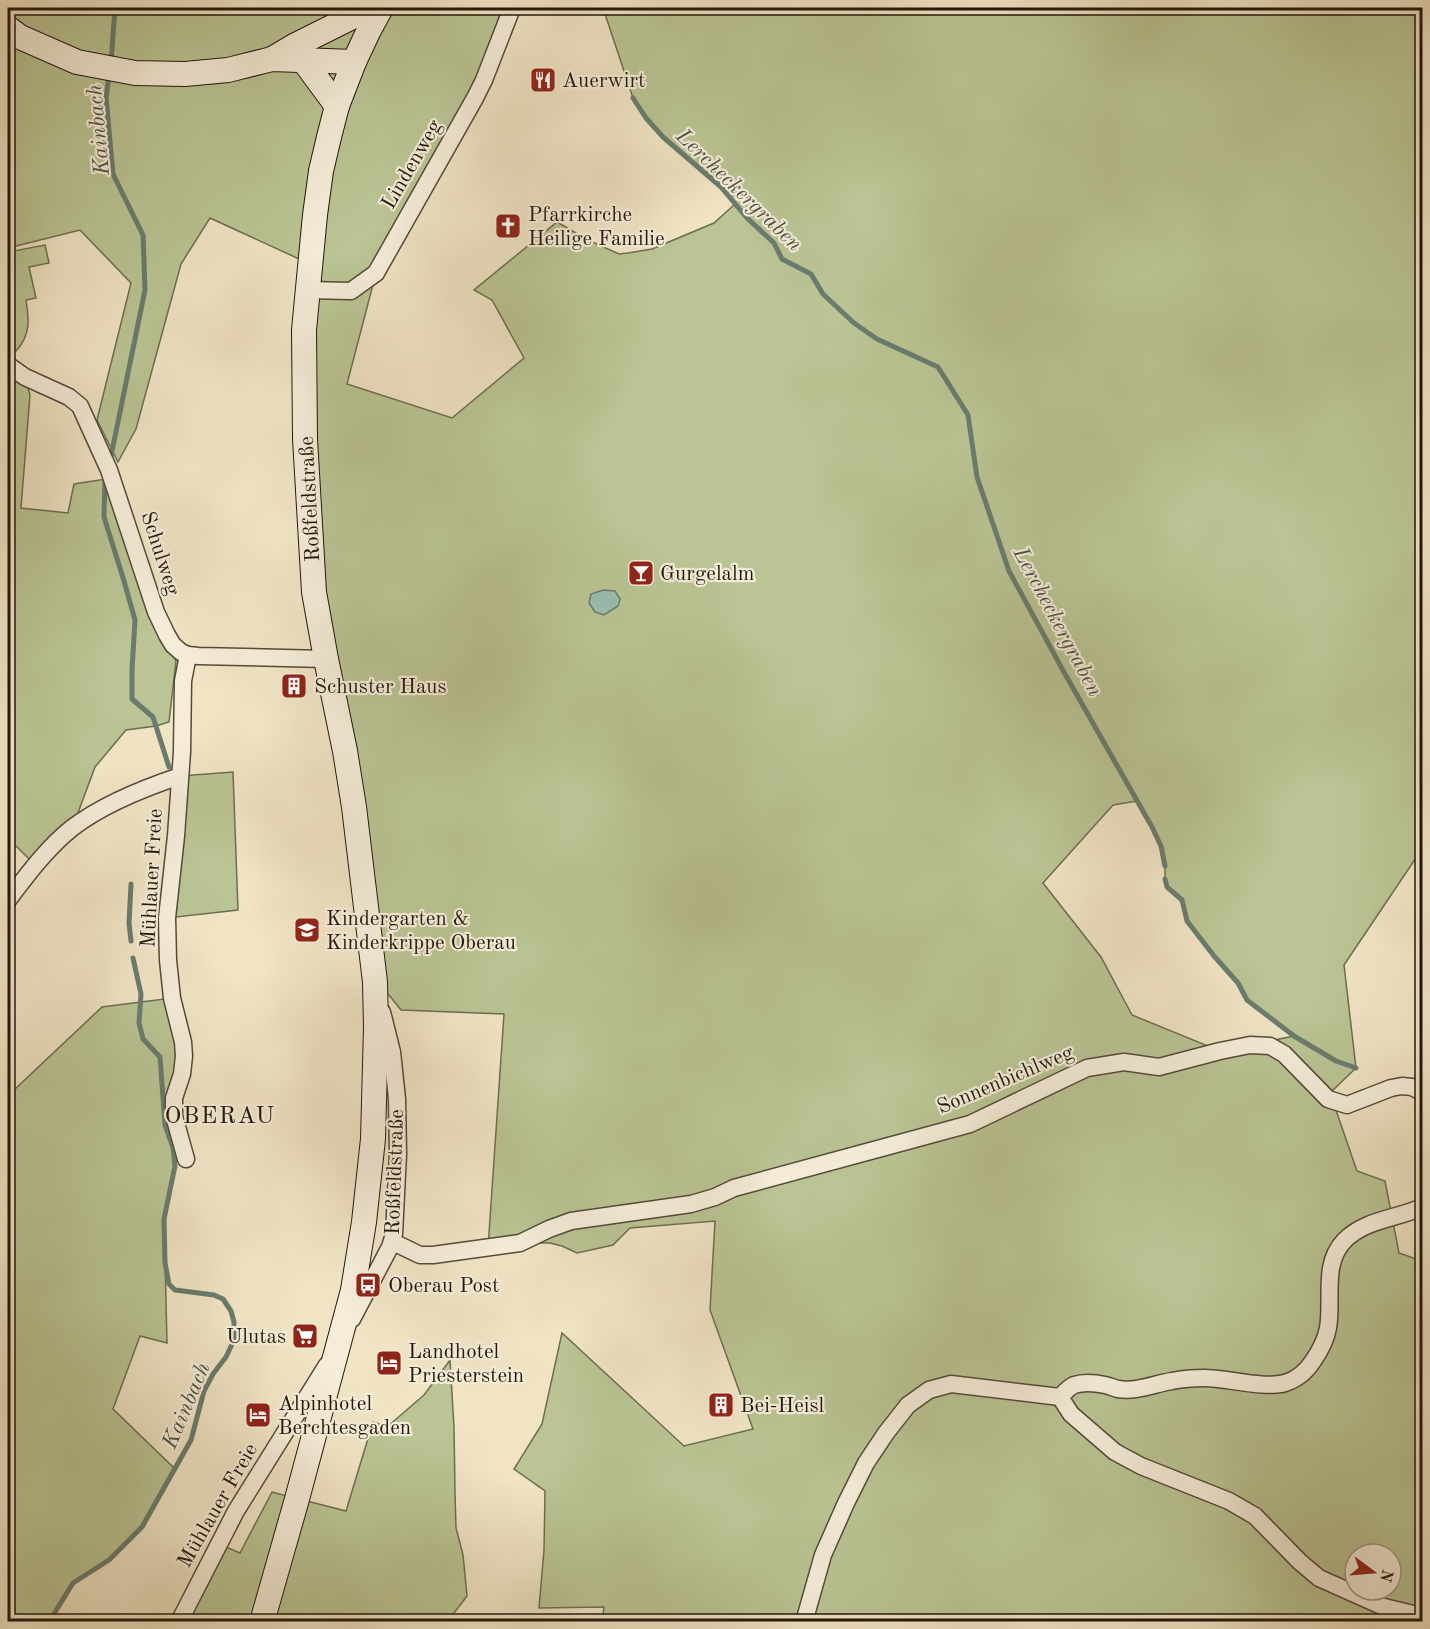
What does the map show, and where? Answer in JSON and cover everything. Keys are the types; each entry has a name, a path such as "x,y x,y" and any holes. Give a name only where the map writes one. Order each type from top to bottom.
{"main road":[{"path":"272,59 370,8"},
{"name":"Roßfeldstraße","path":"262,1622 353,1290 364,1222 373,1139 375,981 354,807 314,592 305,439 304,330 321,171 337,106 354,62 381,8"},
{"path":"8,28 20,37 77,62 135,73 185,74 228,70 272,59 354,62"},
{"path":"320,34 332,37 343,46 354,62"},
{"path":"303,60 337,106"}],"street":[{"name":"Lindenweg","path":"307,290 351,291 376,273 479,89 512,8"},
{"name":"Schulweg","path":"8,365 25,377 69,398 80,406 109,470 156,612 173,645 188,655"},
{"path":"188,655 326,659"},
{"name":"Mühlauer Freie","path":"186,1159 174,1116 174,1098 182,1074 184,1056 183,1042 172,998 167,918 182,752 183,681 188,655"},
{"path":"8,900 44,855 72,828 126,797 180,776"},
{"name":"Roßfeldstraße","path":"336,1351 393,1242 398,1154 397,1099 392,1052 375,981"},
{"name":"Sonnenbichlweg","path":"393,1242 420,1255 433,1256 520,1243 571,1221 691,1204 715,1197 734,1188 970,1124 1088,1068 1124,1062 1159,1067 1250,1045 1270,1046 1284,1054 1328,1099 1347,1105 1402,1086 1412,1087 1422,1092"},
{"path":"1060,1397 1074,1385 1089,1383 1103,1384 1118,1389 1139,1389 1172,1381 1202,1378 1262,1384 1282,1384 1296,1379 1320,1352 1328,1328 1331,1262 1343,1242 1360,1227 1422,1207"},
{"name":"Mühlauer Freie","path":"179,1622 237,1511 336,1351"},
{"path":"804,1622 823,1555 846,1503 871,1456 908,1405 929,1390 951,1384 1060,1397"},
{"path":"1060,1397 1071,1414 1115,1452 1141,1466 1229,1501 1255,1516 1299,1562 1319,1578 1384,1607 1422,1616"}],"shaded area":[{"path":"8,8 512,8 484,80 376,273 347,384 452,418 524,358 492,300 474,290 557,222 619,254 652,249 714,223 735,204 721,187 663,137 646,118 633,98 603,8 1422,8 1422,849 1344,965 1356,1068 1330,1093 1357,1171 1385,1181 1399,1253 1422,1261 1422,1621 602,1622 604,1607 539,1608 544,1550 545,1491 514,1469 542,1424 562,1333 684,1446 753,1429 710,1310 715,1221 630,1228 613,1245 577,1253 550,1243 520,1243 488,1248 504,1014 401,1010 375,982 314,592 310,264 210,218 181,264 136,429 118,462 97,420 131,283 80,230 8,248","holes":["1137,801 1161,846 1167,887 1182,900 1187,921 1238,983 1247,1000 1294,1036 1220,1051 1132,1015 1101,957 1043,883 1113,805"]},
{"path":"45,245 49,263 29,267 36,298 26,300 27,333 16,351 8,351 8,252"},
{"path":"8,365 25,377 30,395 21,508 68,513 74,484 106,479 149,613 176,661 169,722 126,730 95,767 72,829 36,866 8,838"},
{"path":"603,590 615,591 620,599 618,606 604,615 595,612 589,603 591,594"},
{"path":"233,772 238,910 167,918 180,776"},
{"path":"172,998 183,1042 174,1116 175,1166 164,1219 167,1343 140,1336 113,1409 174,1468 142,1527 109,1560 73,1583 49,1621 8,1621 8,1077 15,1089 102,1007"},
{"path":"450,1360 456,1528 463,1555 467,1596 448,1621 179,1622 219,1544 240,1553 272,1492 346,1511 373,1422 387,1427 424,1395"}],"waterway":[{"name":"Kainbach","path":"111,63 115,8"},
{"name":"Kainbach","path":"109,76 106,98 113,174 143,235 145,290 111,456"},
{"name":"Lercheckergraben","path":"633,98 646,118 663,137 721,187 747,218 774,243 782,259 811,274 823,294 854,323 877,339 938,367 968,415 977,477 1009,571 1152,827 1161,846 1165,866"},
{"name":"Kainbach","path":"105,479 104,517 135,620 132,699 153,717 169,767"},
{"name":"Lercheckergraben","path":"1165,879 1167,887 1182,900 1187,921 1238,983 1247,1000 1294,1036 1336,1061 1356,1068"},
{"name":"Kainbach","path":"131,884 129,923 131,941"},
{"name":"Kainbach","path":"49,1622 73,1583 109,1560 142,1527 191,1440 204,1391 234,1340 234,1322 231,1311 223,1299 214,1295 175,1290 169,1284 165,1263 164,1219 175,1166 173,1148 165,1125 160,1057 143,1039 139,1023 141,994 133,958"}],"place":[{"name":"Auerwirt","path":"543,80"},
{"name":"Pfarrkirche Heilige Familie","path":"508,226"},
{"name":"Gurgelalm","path":"641,573"},
{"name":"Schuster Haus","path":"294,686"},
{"name":"Kindergarten & Kinderkrippe Oberau","path":"307,930"},
{"name":"Oberau Post","path":"368,1285"},
{"name":"Ulutas","path":"305,1336"},
{"name":"Landhotel Priesterstein","path":"389,1363"},
{"name":"Bei-Heisl","path":"721,1405"},
{"name":"Alpinhotel Berchtesgaden","path":"258,1415"}],"district":[{"name":"OBERAU","path":"220,1115"}]}
